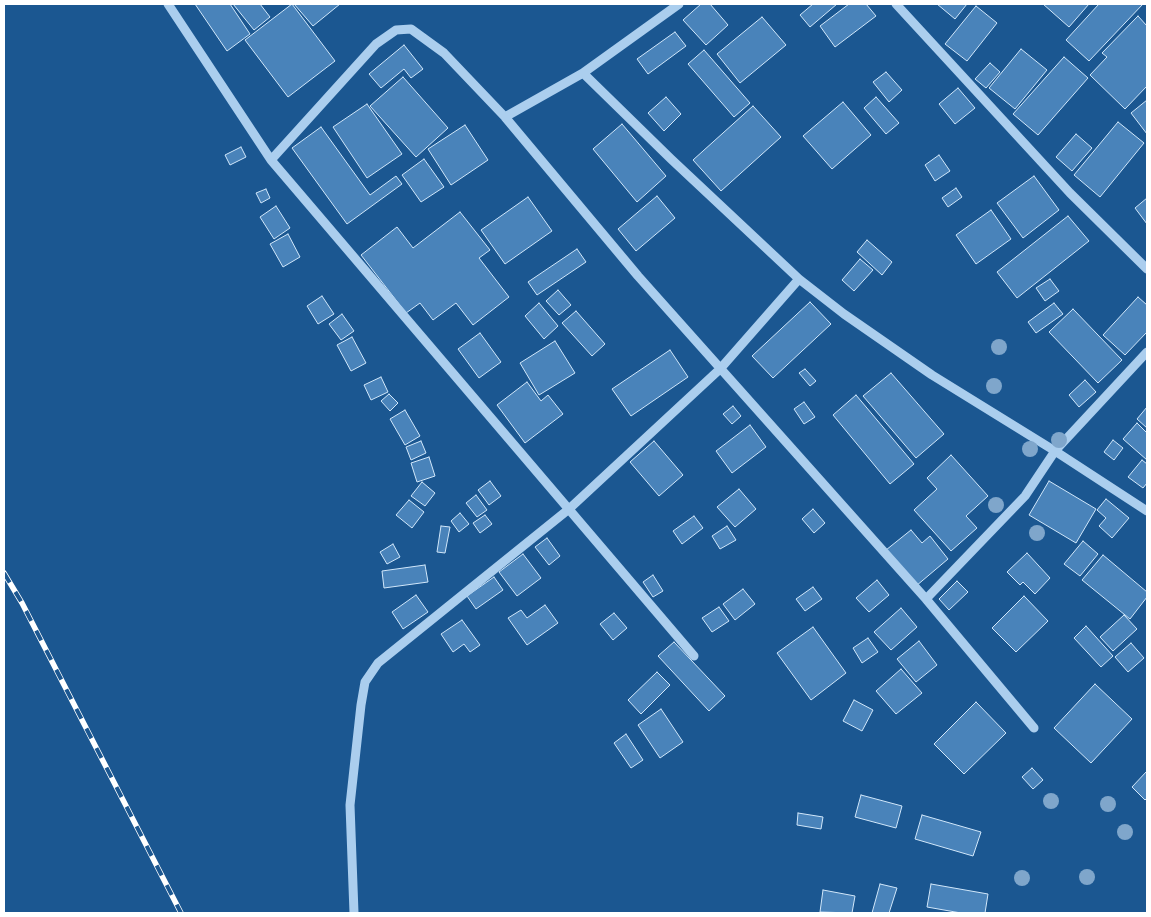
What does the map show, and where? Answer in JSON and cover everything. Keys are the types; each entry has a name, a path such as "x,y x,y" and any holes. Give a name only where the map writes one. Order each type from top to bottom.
{"street":[{"path":"168,4 271,160 694,656"},
{"path":"505,117 583,73 680,4"},
{"path":"896,4 1070,193 1147,269"},
{"path":"271,160 376,44 396,30 411,29 444,52 505,117 638,276 720,369 926,598 1034,728"},
{"path":"583,73 671,159 799,279 844,314 932,375 1055,451 1147,511"},
{"path":"354,913 350,805 361,705 366,682 378,664 569,509 720,369 799,279"},
{"path":"926,598 1025,496 1055,451 1147,352"}],"building":[{"path":"195,4 230,4 250,34 227,51"},
{"path":"233,4 260,4 270,17 254,30"},
{"path":"292,4 335,61 288,97 245,40"},
{"path":"294,4 340,4 313,26"},
{"path":"701,4 710,4 728,25 706,45 683,20"},
{"path":"813,4 837,4 810,27 800,15"},
{"path":"849,4 866,4 876,16 835,47 820,26"},
{"path":"937,4 967,4 955,19"},
{"path":"1043,4 1089,4 1069,27"},
{"path":"1099,4 1143,4 1089,61 1066,40"},
{"path":"976,6 997,23 967,61 945,44"},
{"path":"1138,16 1147,26 1147,86 1125,109 1090,75 1107,57 1102,53"},
{"path":"762,17 786,45 740,83 717,54"},
{"path":"675,32 686,46 648,74 637,59"},
{"path":"404,45 423,69 411,78 404,69 381,88 369,74"},
{"path":"1021,49 1047,70 1015,109 989,88"},
{"path":"704,50 750,103 734,117 688,64"},
{"path":"1064,57 1088,78 1038,135 1013,114"},
{"path":"990,63 1000,72 986,88 975,79"},
{"path":"886,72 902,90 889,102 873,82"},
{"path":"403,77 448,128 416,157 370,106"},
{"path":"958,88 975,108 955,124 939,104"},
{"path":"666,97 681,114 664,131 648,113"},
{"path":"876,97 899,123 886,134 864,108"},
{"path":"1147,100 1147,134 1131,113"},
{"path":"843,102 871,135 832,169 803,136"},
{"path":"367,104 402,154 367,178 333,127"},
{"path":"753,106 781,137 721,191 693,160"},
{"path":"1118,122 1144,143 1100,197 1074,175"},
{"path":"622,124 666,176 637,202 593,149"},
{"path":"465,125 488,160 451,185 428,149"},
{"path":"321,127 370,195 396,176 402,184 347,224 292,148"},
{"path":"1076,134 1092,148 1072,171 1056,157"},
{"path":"241,147 246,157 230,165 225,155"},
{"path":"939,155 950,171 935,181 925,165"},
{"path":"424,159 444,187 421,202 402,175"},
{"path":"1034,176 1059,210 1023,238 997,203"},
{"path":"956,188 962,197 948,207 942,198"},
{"path":"266,189 270,198 261,203 256,193"},
{"path":"657,196 675,218 636,251 618,229"},
{"path":"528,197 552,231 505,264 481,230"},
{"path":"1147,198 1147,224 1135,208"},
{"path":"276,206 290,228 274,239 260,217"},
{"path":"991,210 1011,239 976,264 956,235"},
{"path":"460,212 490,250 479,258 509,297 473,325 456,303 433,320 420,303 406,313 361,255 397,227 413,248"},
{"path":"1068,216 1089,241 1017,298 997,272"},
{"path":"288,234 300,257 283,267 270,244"},
{"path":"867,240 892,262 882,275 857,252"},
{"path":"577,249 586,262 537,295 528,282"},
{"path":"860,259 873,270 854,291 842,280"},
{"path":"1050,279 1059,291 1045,301 1036,288"},
{"path":"558,290 571,305 559,315 546,301"},
{"path":"322,296 334,314 318,324 307,306"},
{"path":"1138,297 1147,305 1147,332 1125,355 1103,335"},
{"path":"810,302 831,324 773,378 752,356"},
{"path":"539,303 558,326 544,339 525,316"},
{"path":"1054,303 1063,314 1036,333 1028,322"},
{"path":"1073,309 1122,360 1098,383 1049,332"},
{"path":"576,311 605,344 592,356 562,323"},
{"path":"342,314 354,331 341,340 329,324"},
{"path":"480,333 501,362 479,378 458,349"},
{"path":"352,337 366,363 351,371 337,345"},
{"path":"555,341 575,373 539,395 520,363"},
{"path":"670,350 688,377 631,416 612,389"},
{"path":"805,369 816,381 810,386 799,373"},
{"path":"891,373 944,434 916,458 863,396"},
{"path":"381,377 388,392 371,400 364,385"},
{"path":"1085,380 1096,392 1079,407 1069,395"},
{"path":"527,382 541,401 548,395 563,414 525,443 497,405"},
{"path":"389,394 398,403 390,411 381,401"},
{"path":"856,395 914,464 890,484 833,415"},
{"path":"804,402 815,417 804,424 794,409"},
{"path":"733,406 741,416 732,424 723,414"},
{"path":"1147,407 1147,428 1137,419"},
{"path":"405,410 420,436 405,445 390,419"},
{"path":"1137,423 1147,433 1147,460 1123,439"},
{"path":"750,425 766,447 732,473 716,451"},
{"path":"1113,440 1123,448 1114,460 1104,452"},
{"path":"421,441 426,453 411,460 406,447"},
{"path":"654,441 683,475 659,496 630,462"},
{"path":"951,455 988,496 966,516 977,528 951,551 914,510 937,489 927,478"},
{"path":"429,457 435,476 417,482 411,463"},
{"path":"1142,460 1147,464 1147,483 1143,488 1128,477"},
{"path":"490,481 501,496 489,505 478,490"},
{"path":"1049,481 1096,509 1076,543 1029,515"},
{"path":"422,482 435,493 425,506 411,496"},
{"path":"739,489 756,509 735,527 717,507"},
{"path":"476,495 487,510 477,517 466,503"},
{"path":"1106,499 1129,518 1112,538 1099,526 1106,518 1097,510"},
{"path":"409,500 424,512 412,528 396,515"},
{"path":"813,509 825,523 814,533 802,519"},
{"path":"460,513 469,524 459,532 451,521"},
{"path":"485,515 492,524 480,533 473,523"},
{"path":"694,516 703,528 682,544 673,531"},
{"path":"441,526 450,527 445,553 437,552"},
{"path":"727,526 736,540 720,549 712,536"},
{"path":"911,530 922,543 930,536 948,559 916,586 886,550"},
{"path":"547,538 560,556 549,565 535,547"},
{"path":"1083,541 1098,554 1080,576 1064,564"},
{"path":"393,544 400,557 387,564 380,552"},
{"path":"1027,553 1050,578 1035,594 1023,582 1020,585 1007,572"},
{"path":"523,554 541,578 517,596 499,572"},
{"path":"1103,555 1147,592 1147,597 1130,619 1082,580"},
{"path":"425,565 428,582 384,588 382,571"},
{"path":"653,575 663,591 653,597 643,582"},
{"path":"494,577 503,590 476,609 467,596"},
{"path":"877,580 889,595 869,612 856,598"},
{"path":"957,581 968,592 949,610 939,599"},
{"path":"813,587 822,599 805,611 796,599"},
{"path":"743,589 755,604 735,620 723,604"},
{"path":"416,595 428,612 403,629 392,612"},
{"path":"1024,596 1048,621 1016,652 992,628"},
{"path":"545,605 558,623 527,645 508,618 521,610 527,618"},
{"path":"719,607 729,621 712,632 702,618"},
{"path":"901,608 917,627 891,650 874,632"},
{"path":"614,613 627,628 613,640 600,624"},
{"path":"1124,615 1137,629 1113,651 1100,637"},
{"path":"462,620 480,645 470,652 464,644 453,652 441,634"},
{"path":"1086,626 1113,656 1101,667 1074,638"},
{"path":"813,627 846,673 811,700 777,653"},
{"path":"868,638 878,652 862,663 853,648"},
{"path":"919,641 937,665 916,682 897,659"},
{"path":"674,642 725,696 709,711 658,656"},
{"path":"1131,643 1144,658 1128,672 1115,657"},
{"path":"901,669 922,693 896,714 876,691"},
{"path":"657,672 670,685 641,714 628,700"},
{"path":"1095,684 1132,719 1091,763 1054,728"},
{"path":"854,700 873,710 862,731 843,721"},
{"path":"976,702 1006,733 964,774 934,744"},
{"path":"661,709 683,742 660,758 638,725"},
{"path":"626,734 643,760 631,768 614,743"},
{"path":"1032,768 1043,780 1033,789 1022,777"},
{"path":"1147,771 1147,798 1145,800 1132,787"},
{"path":"861,795 902,806 896,828 855,817"},
{"path":"798,813 823,817 821,829 797,825"},
{"path":"922,815 981,832 973,856 915,839"},
{"path":"880,884 897,888 889,913 872,913"},
{"path":"931,884 988,894 985,913 961,913 927,907"},
{"path":"823,890 855,896 852,913 820,912"}],"railway":[{"path":"4,573 22,603 181,913"}]}
